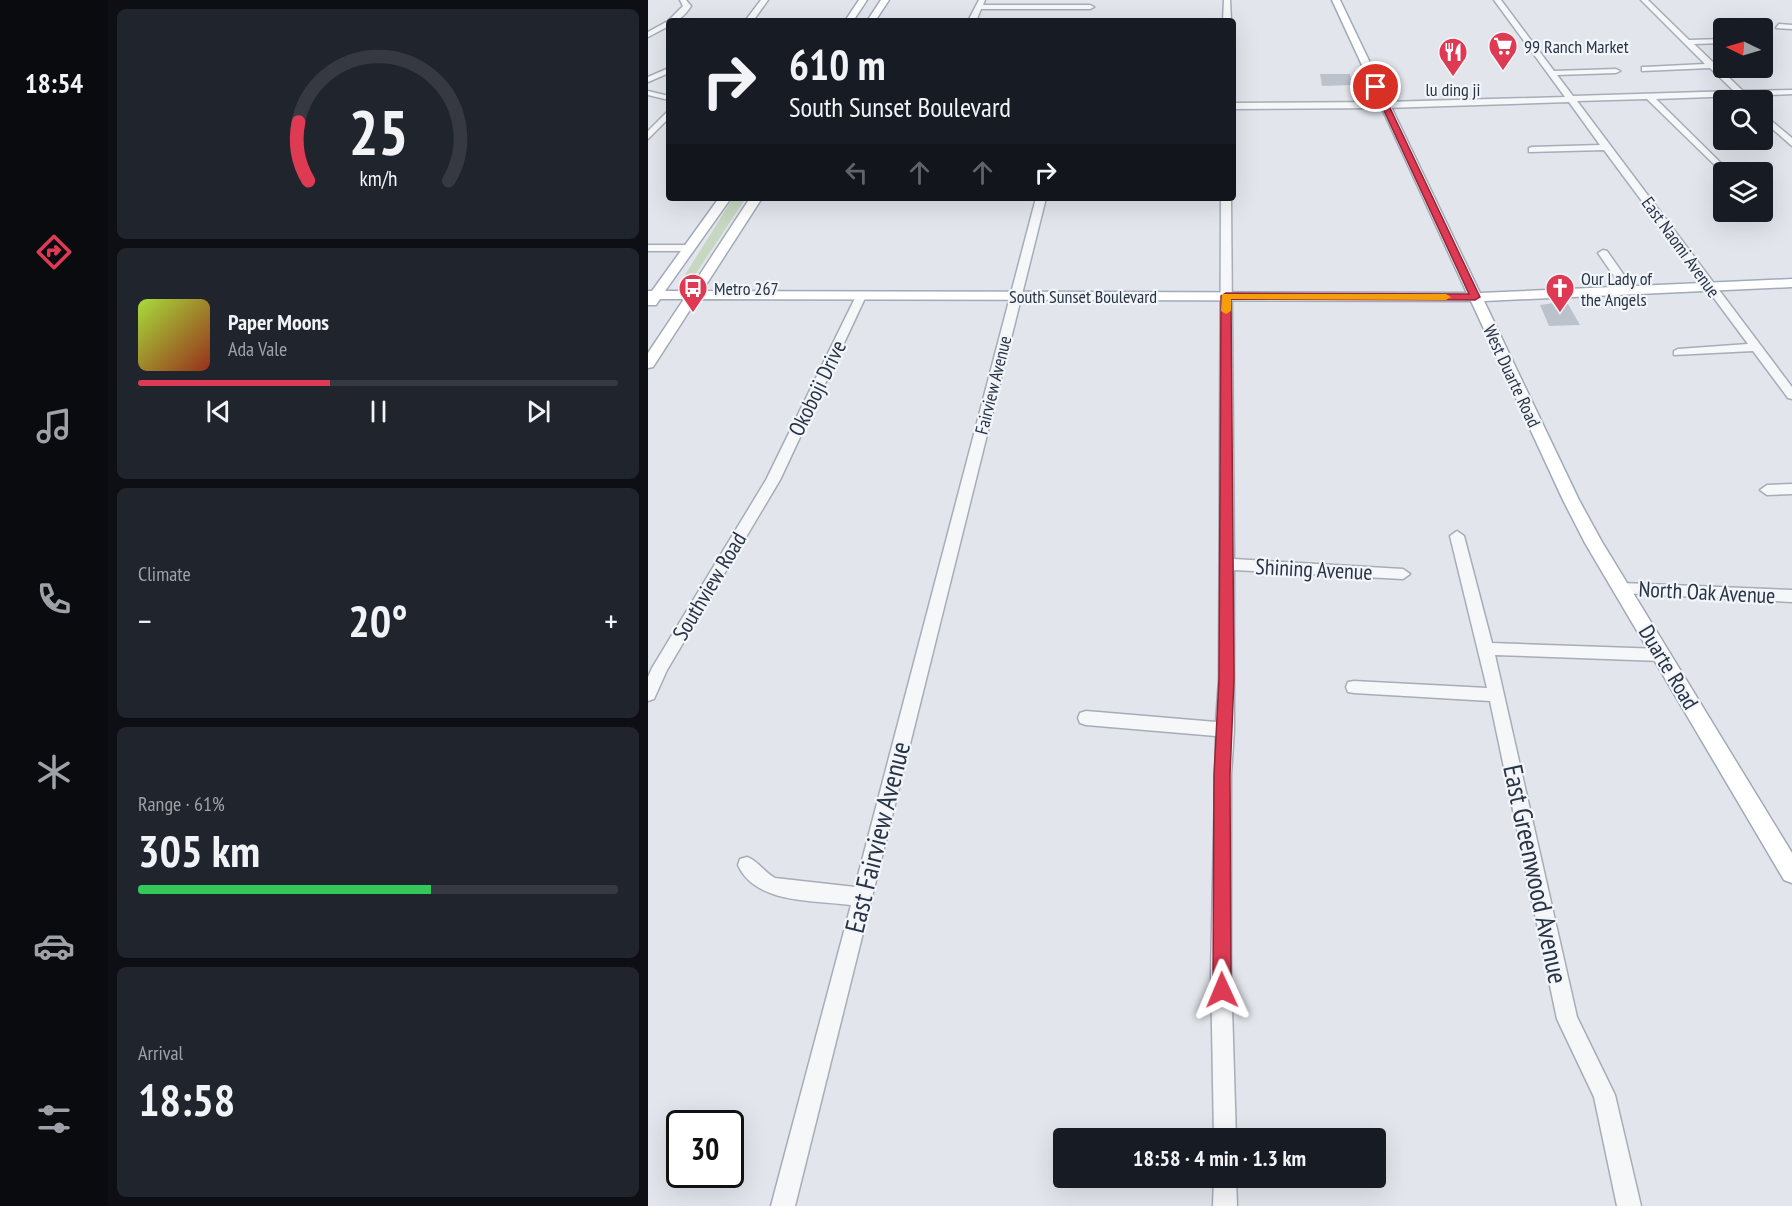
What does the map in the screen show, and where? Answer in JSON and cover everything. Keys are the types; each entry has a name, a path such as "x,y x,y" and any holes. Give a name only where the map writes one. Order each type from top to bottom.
{"main road":[{"path":"851,18 863,0"},
{"path":"874,18 885,0"},
{"name":"West Duarte Road","path":"1336,0 1551,458"},
{"path":"657,350 657,336 663,325 668,305 651,299 723,201"},
{"path":"648,364 754,201"},
{"path":"677,265 683,269 679,289 692,295"},
{"name":"South Sunset Boulevard","path":"651,299 692,295 1475,297 1792,283"},
{"name":"Duarte Road","path":"1551,458 1594,543 1792,873"}],"street":[{"path":"676,18 683,13 687,6 682,0"},
{"path":"750,18 765,0"},
{"path":"1227,0 1227,18"},
{"name":"East Naomi Avenue","path":"1497,0 1792,395"},
{"path":"1644,0 1737,90"},
{"path":"973,18 980,3 1091,3 1088,16"},
{"path":"648,35 666,24"},
{"path":"1779,26 1792,27"},
{"path":"1687,42 1713,41"},
{"path":"1645,69 1712,66"},
{"path":"648,80 666,71"},
{"path":"1551,73 1616,71"},
{"path":"1773,94 1792,92"},
{"path":"648,93 666,97"},
{"path":"1650,97 1674,124 1690,135 1716,162"},
{"path":"1236,105 1385,105 1713,97"},
{"path":"648,136 666,115"},
{"path":"1773,125 1792,143"},
{"path":"1532,150 1606,147"},
{"name":"Fairview Avenue","path":"972,468 1040,201"},
{"path":"1225,1128 1221,973 1222,775 1226,730 1226,201"},
{"path":"648,248 689,248"},
{"path":"1603,253 1629,290"},
{"name":"Okoboji Drive","path":"773,480 861,296"},
{"path":"1678,353 1706,349 1756,347"},
{"name":"East Fairview Avenue","path":"783,1206 972,468"},
{"name":"Southview Road","path":"648,694 660,668 773,480"},
{"path":"1767,490 1792,489"},
{"name":"East Greenwood Avenue","path":"1457,536 1497,695 1568,1019 1604,1095 1629,1206"},
{"name":"Shining Avenue","path":"1226,564 1403,574"},
{"name":"North Oak Avenue","path":"1622,588 1792,596"},
{"path":"1486,649 1661,655"},
{"path":"1354,687 1497,695"},
{"path":"1086,718 1226,730"},
{"path":"747,866 758,878 772,886 861,897"},
{"path":"1225,1188 1225,1206"}],"green space":[{"path":"731,201 744,201 689,284 682,286 685,275"}],"building":[{"path":"1320,74 1350,74 1352,85 1322,86"},
{"name":"Our Lady of the Angels","path":"1568,304 1580,325 1549,326 1540,305"}],"slow traffic":[{"path":"1226,311 1226,296 1446,297"}],"place":[{"name":"99 Ranch Market","path":"1503,72"},
{"name":"lu ding ji","path":"1453,78"},
{"name":"Metro 267","path":"693,314"},
{"name":"Our Lady of the Angels","path":"1560,314"}],"route":[{"path":"1222,990 1222,775 1227,679 1226,296 1475,297 1376,87"}]}
